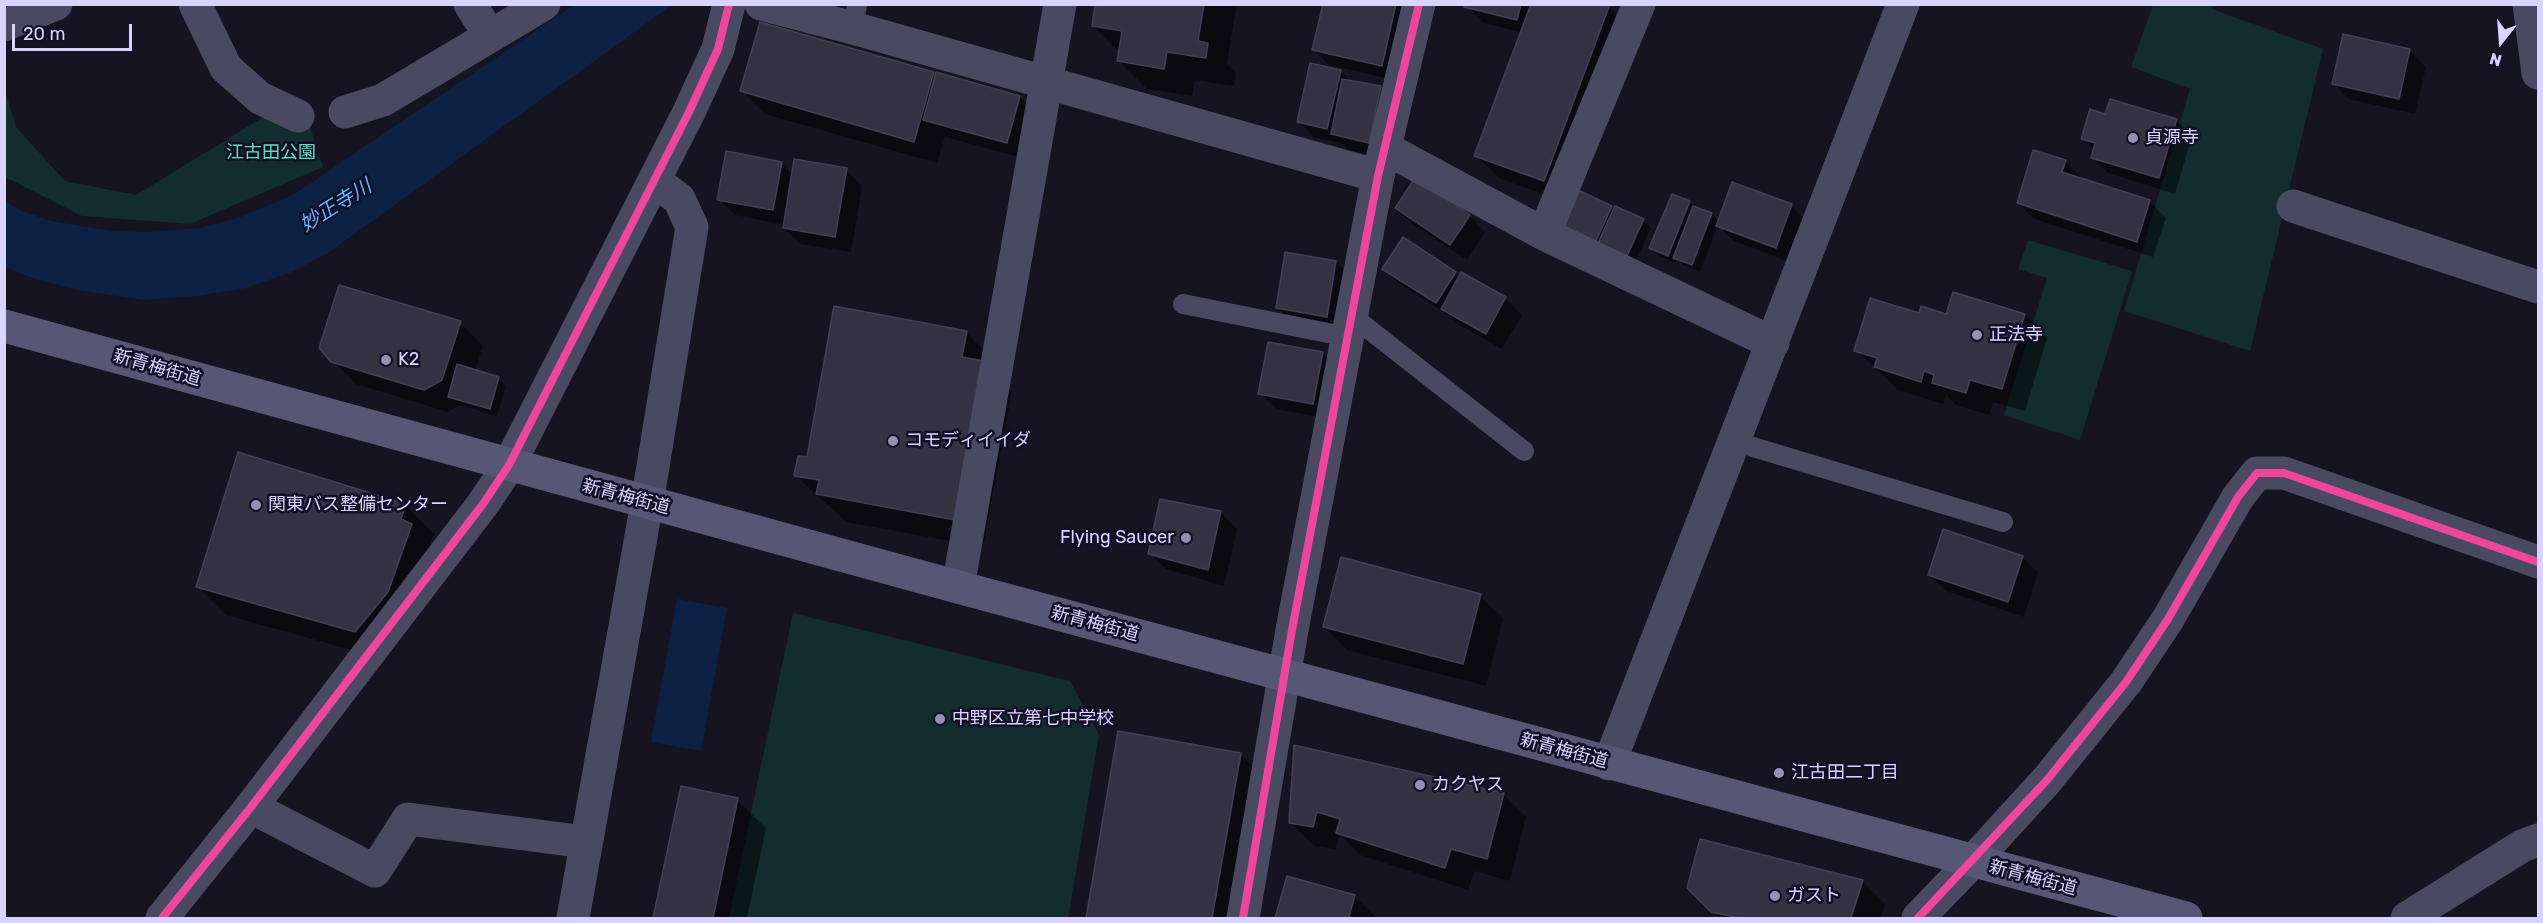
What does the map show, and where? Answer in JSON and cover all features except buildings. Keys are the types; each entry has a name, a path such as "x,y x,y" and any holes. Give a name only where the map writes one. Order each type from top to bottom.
{"main road":[{"name":"新青梅街道","path":"4,326 647,503 2186,918"}],"street":[{"path":"195,4 226,68 260,98 298,116"},
{"path":"470,4 490,36"},
{"path":"345,112 383,100 544,4"},
{"path":"162,918 251,807 483,504 509,465 655,181 718,49 729,4"},
{"path":"761,4 855,16 1048,83 1382,162 1544,234 1773,343"},
{"path":"958,587 1060,4"},
{"path":"1243,918 1350,327 1382,162 1419,4"},
{"path":"1544,234 1639,4"},
{"path":"1609,764 1904,4"},
{"path":"2529,4 2538,73"},
{"path":"4,25 53,5"},
{"path":"573,918 647,503 692,227 679,199 655,181"},
{"path":"2293,206 2538,288"},
{"path":"1918,918 2047,780 2126,682 2168,620 2238,497 2257,473 2284,472 2538,562"},
{"path":"251,807 375,871 408,819 585,842"},
{"path":"2406,918 2522,846 2538,840"}],"lane":[{"path":"1183,304 1350,327 1524,451"},
{"path":"1734,441 2002,522"}],"green space":[{"path":"2153,5 2213,5 2212,9 2323,49 2250,351 2124,311 2190,89 2131,67"},
{"name":"江古田公園","path":"4,87 16,127 65,181 136,195 265,116 310,127 323,167 190,224 82,216 5,177"},
{"path":"2028,240 2132,271 2080,440 2004,415 2047,278 2018,269"},
{"path":"793,613 1070,681 1099,735 1068,918 729,918"}],"water":[{"name":"妙正寺川","path":"574,5 672,5 328,253 292,272 246,288 197,296 143,300 78,290 35,279 5,267 5,201 22,211 51,221 112,231 150,232 199,228 238,218 293,195"},
{"path":"677,599 727,608 701,751 651,742"}],"cycle path":[{"path":"162,918 251,807 483,504 509,465 689,112 718,49 729,4"},
{"path":"1243,918 1292,630 1378,176 1419,4"},
{"path":"1918,918 2047,780 2126,682 2168,619 2238,497 2257,473 2284,473 2538,562"}],"place":[{"name":"貞源寺","path":"2133,138"},
{"name":"正法寺","path":"1977,335"},
{"name":"K2","path":"386,360"},
{"name":"コモディイイダ","path":"893,441"},
{"name":"関東バス整備センター","path":"256,505"},
{"name":"Flying Saucer","path":"1186,538"},
{"name":"中野区立第七中学校","path":"940,719"},
{"name":"江古田二丁目","path":"1779,773"},
{"name":"カクヤス","path":"1420,785"},
{"name":"ガスト","path":"1775,896"}]}
